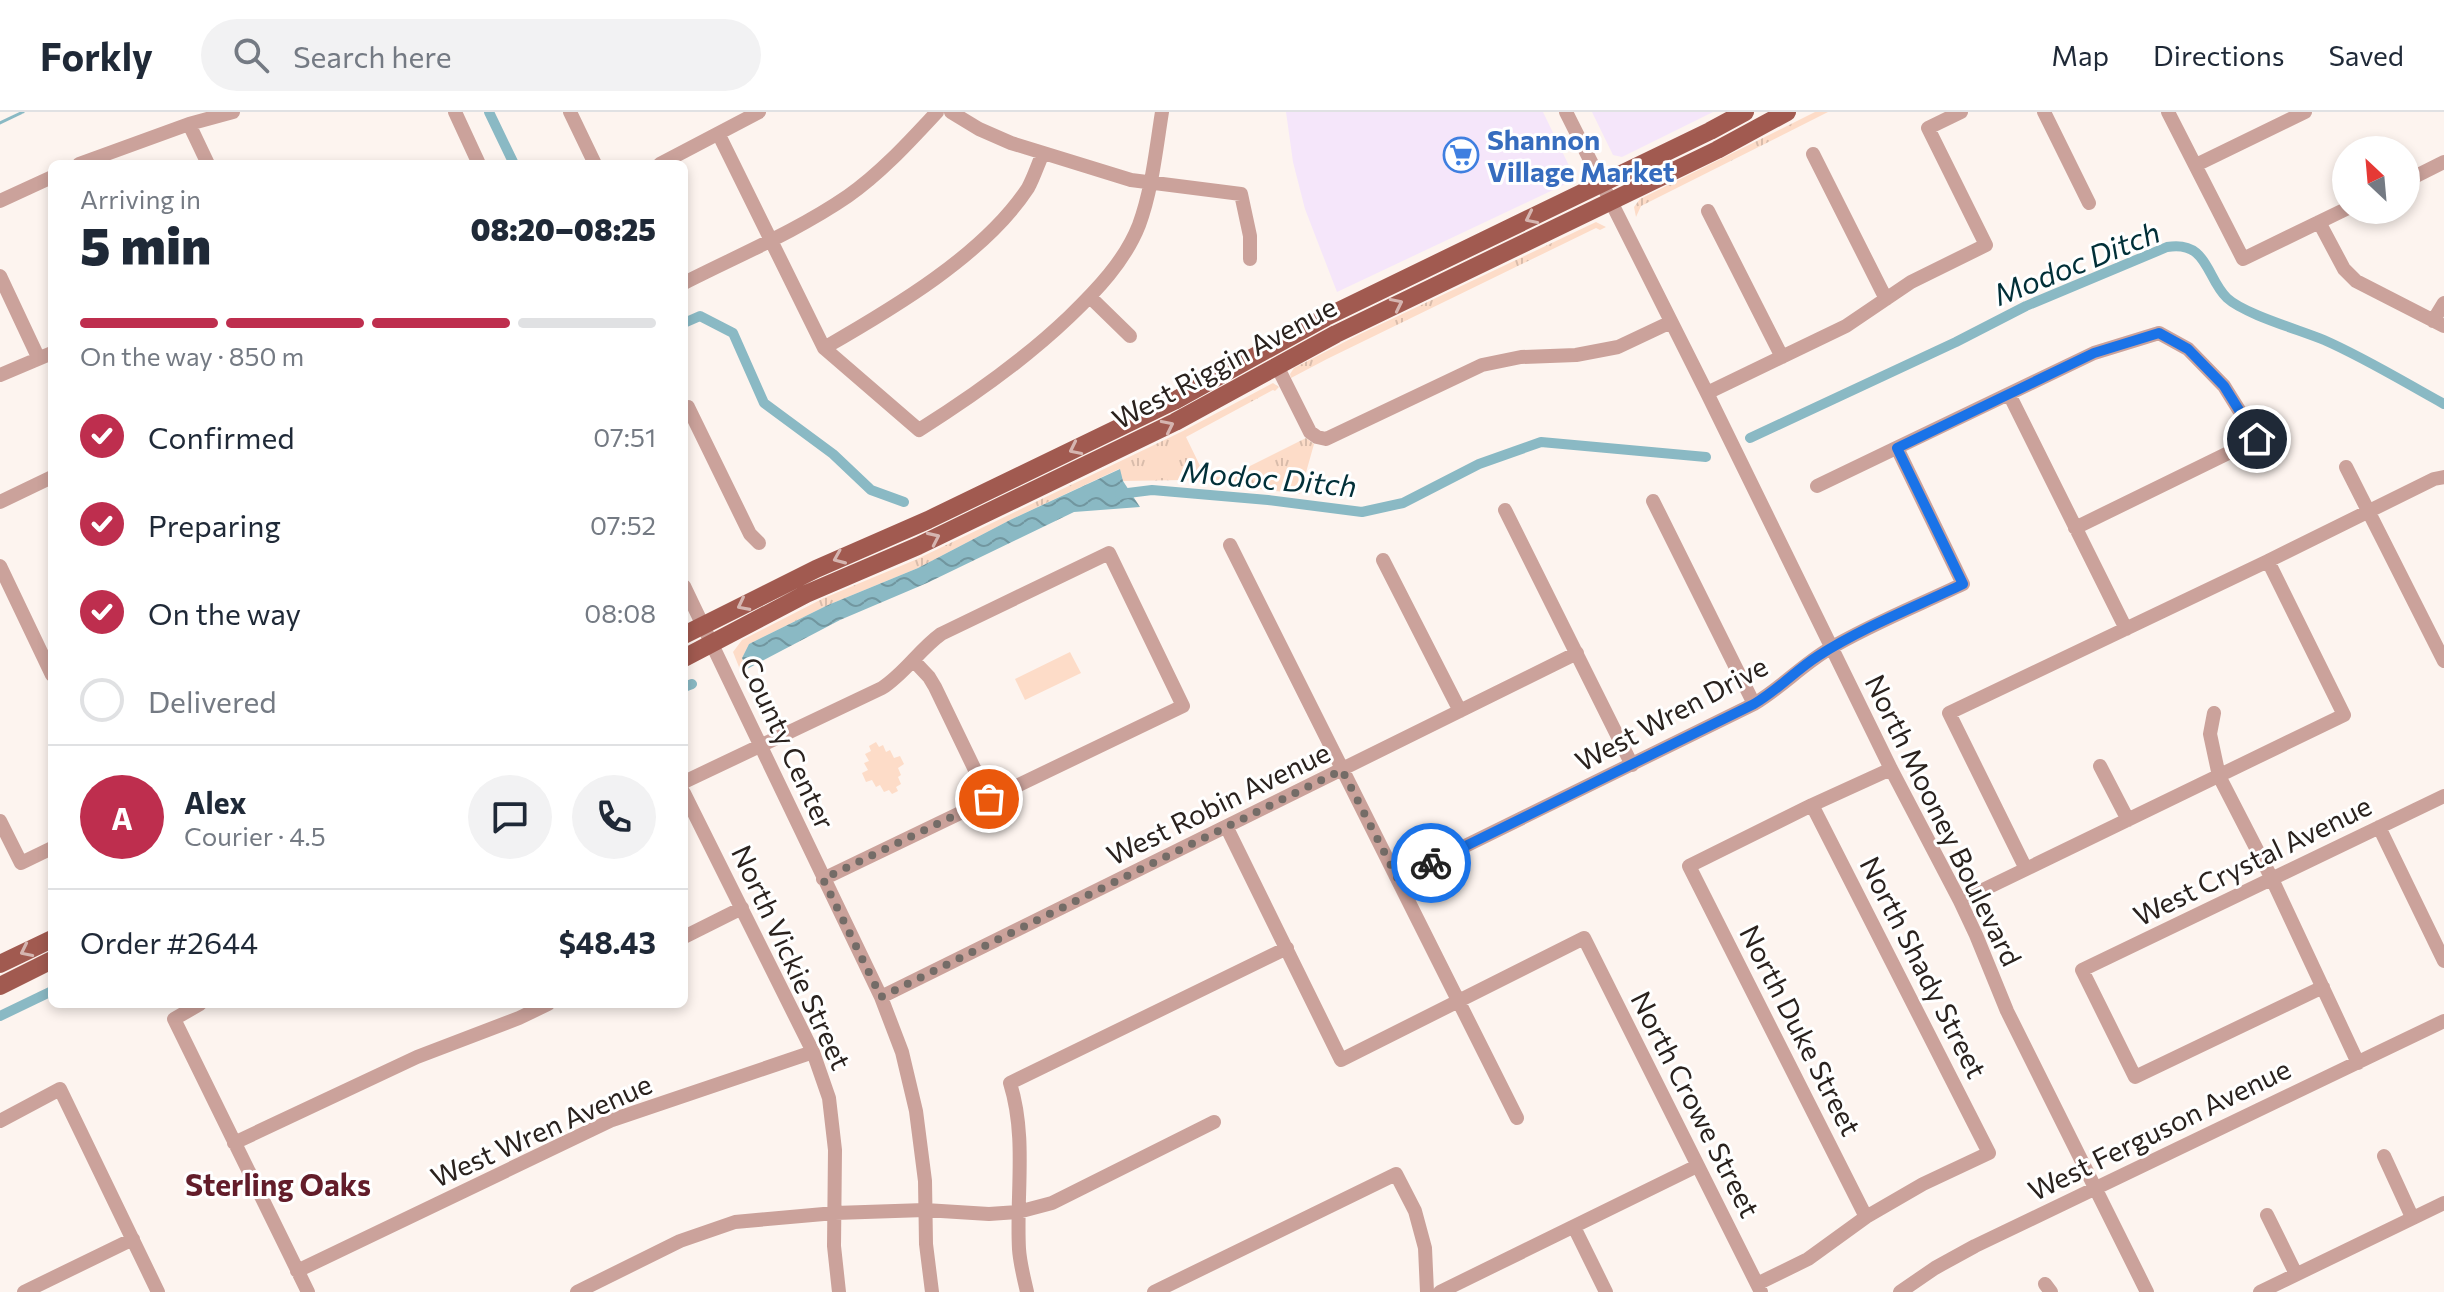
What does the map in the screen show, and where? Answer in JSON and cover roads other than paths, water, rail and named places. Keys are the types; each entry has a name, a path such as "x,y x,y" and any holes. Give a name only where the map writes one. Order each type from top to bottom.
{"main road":[{"name":"West Riggin Avenue","path":"688,656 806,594 918,546 1175,422 1606,192 1745,112"},
{"name":"West Riggin Avenue","path":"688,633 806,573 928,520 1166,405 1326,317 1606,192 1717,150 1787,112"},
{"path":"0,964 48,941"},
{"path":"0,986 48,962"}],"street":[{"path":"90,160 189,124 233,112"},
{"path":"455,112 477,160"},
{"path":"570,112 593,160"},
{"path":"668,160 759,112"},
{"path":"688,281 797,227 849,195 905,147 937,112"},
{"path":"951,112 979,129 1131,180 1241,194 1250,236 1250,259"},
{"path":"719,135 824,348 919,430 1011,368 1090,297 1108,276 1138,226 1150,182 1162,112"},
{"name":"North Mooney Boulevard","path":"1566,112 1891,769 1960,901 2007,1011 2147,1292"},
{"path":"1707,393 1846,326 1911,282 1986,245 1928,128 1961,112"},
{"path":"2044,112 2089,203"},
{"path":"2168,112 2243,259 2332,216"},
{"path":"2196,165 2305,112"},
{"path":"189,124 206,160"},
{"path":"824,348 901,302 964,255 1006,214 1029,186 1043,153"},
{"path":"1813,154 1886,299"},
{"path":"2420,174 2444,162"},
{"path":"0,201 48,179"},
{"path":"1708,211 1782,357"},
{"path":"2319,222 2344,269 2356,281 2439,323 2444,303"},
{"path":"0,276 45,355 0,375"},
{"path":"1090,297 1130,336"},
{"path":"1277,366 1310,432 1326,439 1482,365 1521,357 1576,355 1618,347 1671,322"},
{"path":"1817,486 2094,353 2159,333 2188,349 2224,386 2257,439 2075,528"},
{"path":"2009,394 2126,629"},
{"path":"688,412 750,534 759,543"},
{"name":"West Wren Drive","path":"1398,879 1754,704 1832,647 1963,584 1897,448"},
{"path":"2346,467 2444,661"},
{"path":"2026,869 1949,713 2434,479 2444,477"},
{"path":"0,502 48,479"},
{"path":"1653,501 1754,704"},
{"path":"1505,510 1632,765"},
{"path":"1230,545 1517,1118"},
{"path":"688,780 882,688 941,634 1109,553 1183,706 823,879"},
{"path":"1383,560 1460,711"},
{"path":"1960,901 2344,715 2268,561"},
{"path":"0,566 48,667"},
{"name":"County Center","path":"688,594 881,997 902,1052 916,1111 925,1181 926,1244 932,1292"},
{"name":"West Robin Avenue","path":"881,997 1577,653"},
{"path":"913,660 935,687 989,799"},
{"path":"2214,713 2210,734 2219,776 2272,879 2358,1063"},
{"path":"2100,766 2128,820"},
{"path":"1812,805 1891,769"},
{"name":"West Crystal Avenue","path":"2323,987 2135,1077 2082,970 2444,796"},
{"name":"North Vickie Street","path":"688,801 813,1052 829,1098 835,1150 834,1246 839,1292"},
{"name":"North Duke Street","path":"1812,805 1689,866 1866,1217"},
{"name":"North Shady Street","path":"1812,805 1989,1153 1923,1184 1866,1217"},
{"path":"0,821 21,863 48,850"},
{"path":"2379,827 2444,961"},
{"path":"1227,828 1341,1060 1459,1001"},
{"path":"688,935 742,908"},
{"name":"North Crowe Street","path":"1459,1001 1584,938 1759,1288"},
{"path":"1027,1292 1019,1253 1021,1162 1010,1083 1287,948"},
{"path":"193,1008 174,1019 308,1292"},
{"path":"234,1143 417,1057 540,1008"},
{"name":"West Ferguson Avenue","path":"1900,1292 1975,1246 2444,1021"},
{"name":"West Wren Avenue","path":"297,1271 612,1120 813,1052"},
{"path":"0,1121 60,1089 158,1292"},
{"path":"577,1292 680,1241 735,1222 835,1213 925,1210 989,1214 1018,1212 1052,1203 1214,1122"},
{"path":"2384,1156 2412,1217"},
{"path":"1440,1292 1697,1166"},
{"path":"1154,1292 1396,1174 1415,1211 1425,1248 1427,1292"},
{"path":"2260,1292 2444,1203"},
{"path":"2267,1215 2296,1274"},
{"path":"1759,1288 1808,1259 1866,1217"},
{"path":"1574,1227 1606,1292"},
{"path":"24,1292 133,1239"}],"water":[{"path":"1120,469 1123,481 1140,507 1074,512 927,583 840,620 747,669 742,658 749,644 828,605 918,568 1010,520"}],"waterway":[{"path":"0,123 23,112"},
{"path":"489,112 512,160"},
{"name":"Modoc Ditch","path":"1750,438 2026,306 2167,247 2180,246 2198,255 2220,290 2235,304 2339,347 2444,404"},
{"path":"688,321 700,316 733,333 764,403 833,454 871,490 904,502"},
{"name":"Modoc Ditch","path":"1120,494 1152,490 1362,512 1403,503 1479,464 1541,442 1706,457"},
{"path":"688,686 692,684"},
{"path":"0,1016 48,993"}],"place":[{"name":"Shannon Village Market","path":"1461,155"}],"district":[{"name":"Sterling Oaks","path":"278,1183"}]}
